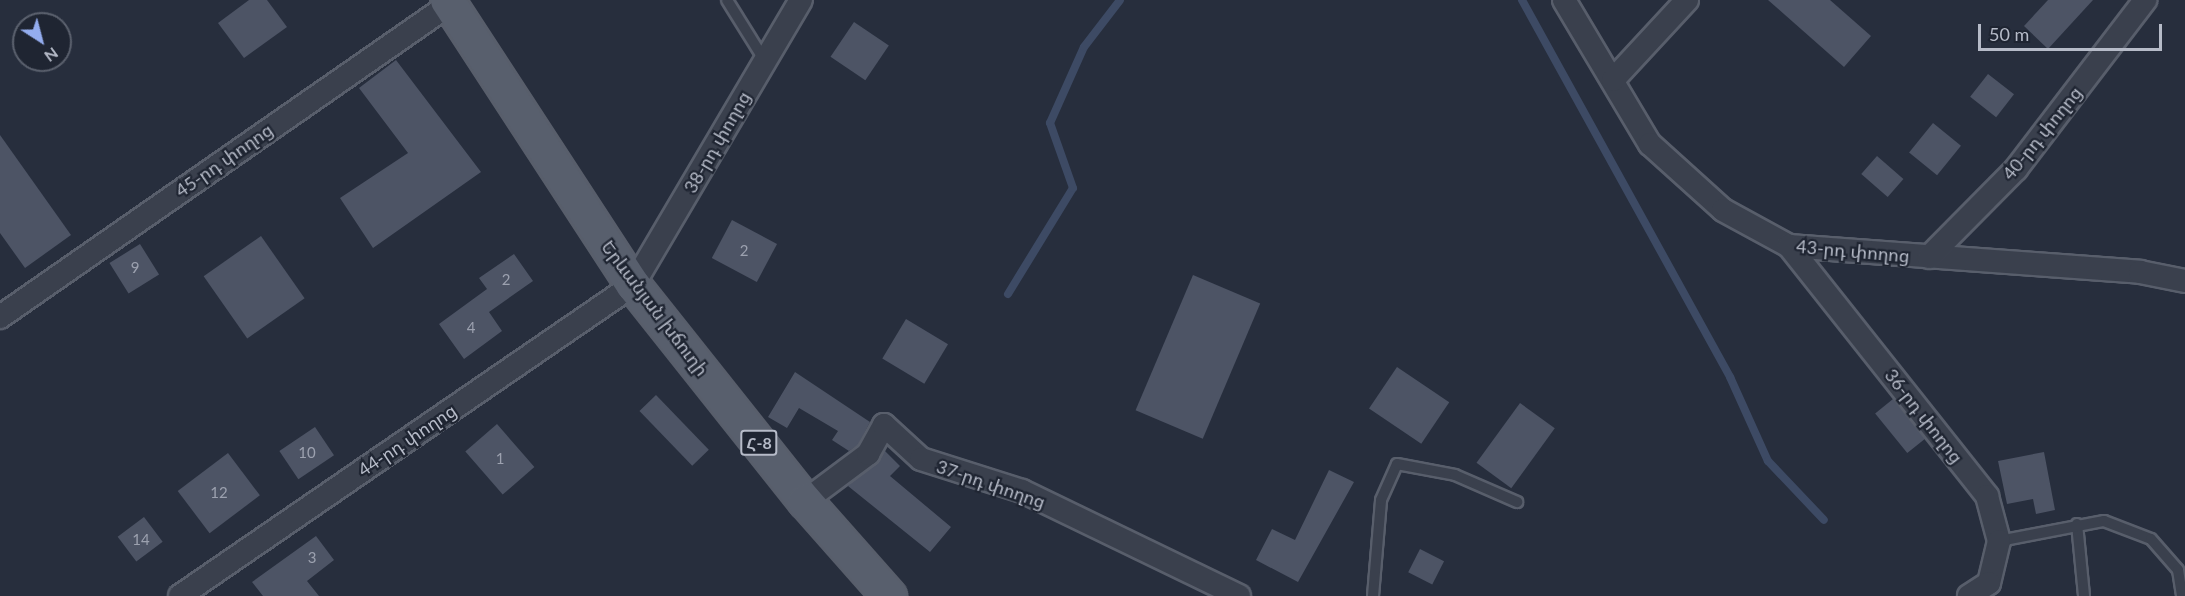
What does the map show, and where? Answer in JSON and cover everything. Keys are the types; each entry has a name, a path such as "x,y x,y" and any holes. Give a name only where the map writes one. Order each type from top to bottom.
{"main road":[{"name":"Երևանյան խճուղի","path":"448,2 633,285 805,501 890,596"}],"street":[{"name":"38-րդ փողոց","path":"633,285 801,0"},
{"name":"43-րդ փողոց","path":"1564,0 1614,80 1650,144 1723,210 1789,246 2140,272 2185,281"},
{"path":"1614,80 1687,0"},
{"name":"40-րդ փողոց","path":"1929,257 2016,169 2145,0"},
{"name":"45-րդ փողոց","path":"0,317 448,2"},
{"name":"36-րդ փողոց","path":"1789,246 1987,496 1999,541 1989,583 1969,596"},
{"name":"44-րդ փողոց","path":"180,596 633,285"},
{"name":"37-րդ փողոց","path":"805,501 868,454 884,425 921,459 1022,491 1239,596"}],"lane":[{"path":"727,0 765,61"},
{"path":"1373,596 1381,500 1397,465 1455,475 1516,502"},
{"path":"1999,541 2077,524 2104,521 2151,539 2178,570 2182,596"},
{"path":"2077,524 2084,596"}],"building":[{"path":"249,0 267,0 287,27 244,58 218,23"},
{"path":"1768,0 1830,0 1871,36 1844,67"},
{"path":"2048,0 2093,0 2048,49 2024,26"},
{"path":"854,22 889,45 865,80 831,57"},
{"path":"396,60 481,172 373,248 340,198 408,153 359,88"},
{"path":"1988,74 2014,94 1996,117 1970,97"},
{"path":"1933,123 1961,146 1937,175 1909,153"},
{"path":"0,135 71,235 25,268 0,233"},
{"path":"1877,156 1903,179 1888,197 1861,174"},
{"path":"732,220 777,244 757,282 712,258"},
{"path":"261,236 305,298 247,338 204,276"},
{"path":"140,244 159,275 129,294 109,263"},
{"path":"514,254 533,281 489,312 502,331 464,359 439,324 487,289 479,278"},
{"path":"1193,275 1260,304 1203,439 1136,410"},
{"path":"906,319 948,344 924,384 882,358"},
{"path":"1397,367 1449,402 1421,444 1369,408"},
{"path":"795,372 870,422 858,445 849,451 832,440 838,431 799,408 787,428 768,417"},
{"path":"656,395 709,450 692,466 639,411"},
{"path":"1893,399 1925,439 1907,453 1875,413"},
{"path":"1520,403 1555,428 1511,488 1477,463"},
{"path":"497,424 534,467 503,495 465,452"},
{"path":"315,427 334,455 298,479 279,451"},
{"path":"885,451 900,466 890,476 951,527 930,552 848,486"},
{"path":"2044,452 2055,510 2036,514 2033,499 2007,504 1998,461"},
{"path":"228,453 260,495 210,533 178,491"},
{"path":"1329,470 1354,482 1298,582 1256,560 1272,529 1295,540"},
{"path":"144,517 163,542 136,562 118,537"},
{"path":"316,536 334,560 307,581 319,596 263,596 252,582"},
{"path":"1420,549 1444,561 1432,584 1408,572"}],"waterway":[{"path":"1008,294 1073,188 1050,123 1084,47 1120,0"},
{"path":"1522,0 1730,377 1768,461 1824,520"}]}
